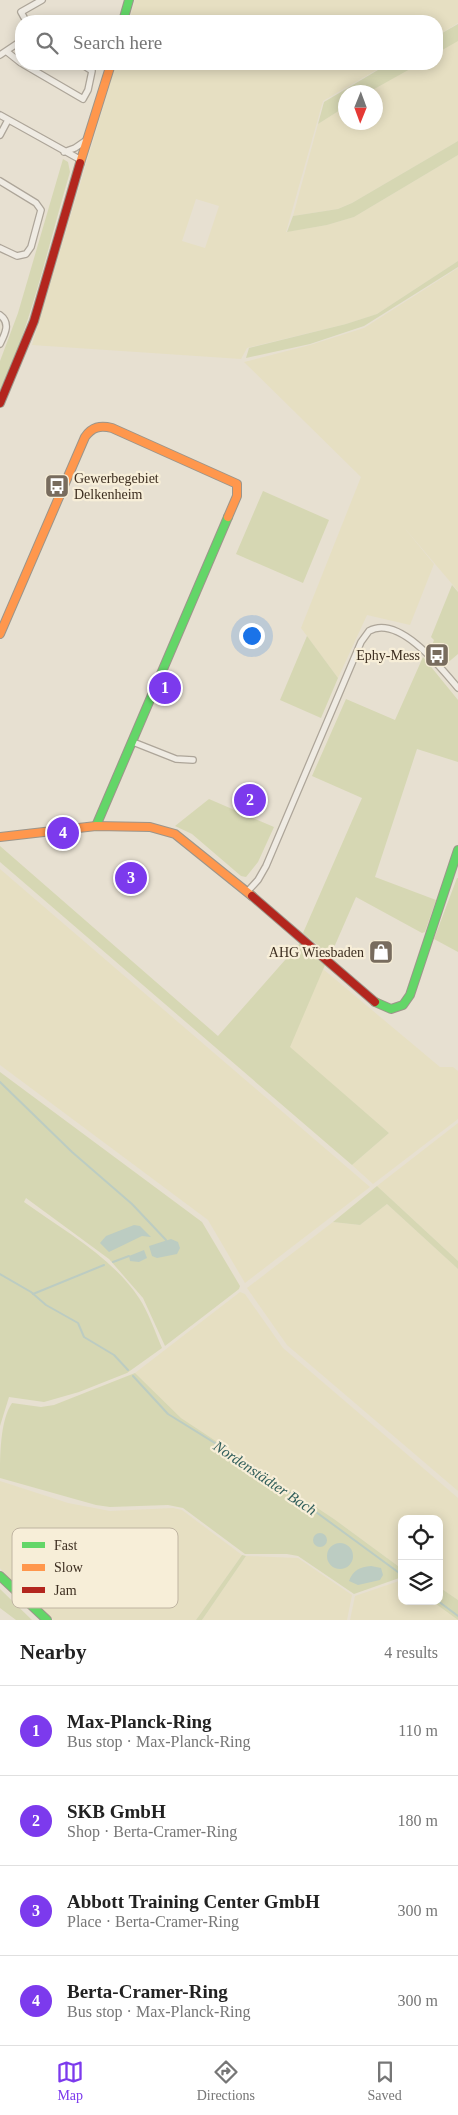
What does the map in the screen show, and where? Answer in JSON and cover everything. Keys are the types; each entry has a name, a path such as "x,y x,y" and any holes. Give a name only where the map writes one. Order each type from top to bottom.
{"street":[{"path":"23,15 21,12 42,0"},
{"path":"125,15 129,0"},
{"path":"3,53 15,46"},
{"path":"3,53 15,59"},
{"path":"34,70 83,98 88,90 92,71 90,70"},
{"path":"0,403 34,321 109,70"},
{"path":"0,116 81,160"},
{"path":"0,135 8,120"},
{"path":"64,152 75,148 88,139"},
{"path":"0,182 36,203 41,210 31,246 26,254 16,256 0,248"},
{"path":"0,315 6,320 7,327 0,344"},
{"path":"0,634 85,437 95,428 100,426 112,428 235,481 238,487 237,496 133,742 98,817 96,826"},
{"path":"247,892 266,866 361,642 369,631 384,628 420,645 458,688"},
{"path":"133,742 176,759 193,760"},
{"path":"0,837 96,826 150,827 175,834 193,845 375,1002 387,1008 395,1009 403,1005 410,995 458,850"},
{"path":"0,1576 12,1589"},
{"path":"33,1608 47,1620"}],"shaded area":[{"path":"135,0 458,0 458,23 443,32 443,15 131,15"},
{"path":"458,40 458,141 352,203 338,209 293,216 318,124 338,111 338,130 383,130 383,85 381,85 408,70 443,70 443,49"},
{"path":"114,70 377,70 351,85 338,85 338,92 323,101 286,232 327,225 354,217 458,155 458,261 377,314 346,324 247,348 241,359 32,345","holes":["196,199 219,206 205,248 182,241"]},
{"path":"458,268 458,591 402,525 434,564 410,625 367,615 338,678 301,628 361,477 244,362 310,345 364,328"},
{"path":"0,869 370,1187 245,1283 208,1220 0,1065"},
{"path":"323,969 440,1067 453,1067 458,1071 458,1119 373,1184 352,1165 389,1133 289,1047"},
{"path":"458,1123 458,1261 377,1186"},
{"path":"387,1204 458,1269 458,1491 287,1345 247,1288 333,1222 360,1225"},
{"path":"134,1225 140,1226 151,1237 142,1236 109,1252 100,1243 106,1236"},
{"path":"171,1239 178,1242 180,1248 177,1254 157,1258 152,1256 149,1246"},
{"path":"144,1250 147,1258 139,1262 130,1261 129,1256"},
{"path":"240,1292 245,1294 283,1348 458,1498 458,1600 443,1590 443,1515 398,1515 398,1566 334,1519 181,1418 135,1373"},
{"path":"0,1481 68,1503 110,1511 173,1508 182,1510 242,1555 196,1620 54,1620 39,1608 178,1608 178,1528 12,1528 12,1581 0,1568"},
{"path":"320,1533 325,1535 327,1540 325,1545 320,1547 315,1545 313,1540 315,1535"},
{"path":"340,1543 350,1546 353,1556 350,1566 340,1569 330,1566 327,1556 330,1546"},
{"path":"246,1556 298,1558 352,1595 347,1620 202,1620"},
{"path":"371,1566 381,1568 383,1575 380,1580 358,1585 349,1581 357,1570"},
{"path":"398,1581 398,1605 437,1605 458,1620 350,1620 355,1596"}],"green space":[{"path":"458,24 458,41 443,50 443,33"},
{"path":"378,70 408,70 382,85 353,85"},
{"path":"338,94 338,111 318,124 324,102"},
{"path":"458,141 458,155 354,217 327,225 287,232 293,216 338,209 352,203"},
{"path":"63,159 68,162 70,172 39,284 21,339 0,393 0,361 18,313"},
{"path":"458,261 458,267 364,326 310,344 246,358 249,348 346,324 377,314"},
{"path":"263,491 329,520 303,583 236,554"},
{"path":"452,585 458,592 458,654 445,665 431,648 434,640 431,637"},
{"path":"307,636 338,678 321,718 280,700"},
{"path":"423,657 458,700 458,762 417,749 375,877 436,900 425,932 422,933 356,897 332,952 328,954 303,933 362,798 312,776 346,699 395,720"},
{"path":"209,799 274,827 258,862 246,877 241,876 192,834 175,826"},
{"path":"0,846 218,1036 300,943 325,965 290,1047 389,1133 352,1165 0,862"},
{"path":"458,878 458,952 434,939"},
{"path":"0,1072 202,1222 240,1286 239,1289 165,1346 143,1298 109,1259 26,1198 24,1202 86,1245 128,1283 146,1310 162,1348 127,1373 79,1392 44,1402 9,1397 0,1426"},
{"path":"377,1186 458,1261 458,1269 387,1204 360,1225 333,1222"},
{"path":"135,1373 181,1418 334,1519 398,1566 398,1578 354,1594 298,1556 287,1554 245,1554 183,1508 168,1505 110,1507 96,1505 0,1478 3,1429 12,1403 41,1407 54,1405"},
{"path":"242,1555 246,1556 202,1620 196,1620"},
{"path":"0,1589 12,1601 12,1608 20,1608 32,1620 16,1620 0,1608"},
{"path":"443,1590 458,1600 458,1620 437,1605 443,1605"}],"waterway":[{"path":"0,1082 72,1152 132,1204 166,1240"},
{"path":"113,1262 129,1256"},
{"path":"33,1294 104,1265"},
{"name":"Nordenstädter Bach","path":"0,1274 31,1292 46,1305 78,1323 84,1337 114,1355 128,1370"},
{"name":"Nordenstädter Bach","path":"133,1376 168,1414 260,1471 398,1572"},
{"name":"Nordenstädter Bach","path":"443,1605 458,1616"}],"traffic: fast":[{"path":"125,15 129,0"},
{"path":"96,826 228,517"},
{"path":"375,1002 391,1009 403,1005 410,995 458,850"},
{"path":"0,1576 12,1587"},
{"path":"34,1608 47,1620"}],"traffic: slow":[{"path":"80,163 109,70"},
{"path":"0,634 85,437 93,429 100,427 112,428 237,484 237,496 228,517"},
{"path":"0,837 96,826 150,827 175,834 252,896"}],"traffic: jam":[{"path":"0,403 34,321 80,163"},
{"path":"252,896 375,1002"}],"place":[{"name":"Gewerbegebiet Delkenheim","path":"57,486"},
{"name":"Ephy-Mess","path":"437,655"},
{"name":"Max-Planck-Ring","path":"165,688"},
{"name":"SKB GmbH","path":"250,800"},
{"name":"Berta-Cramer-Ring","path":"63,833"},
{"name":"Abbott Training Center GmbH","path":"131,878"},
{"name":"AHG Wiesbaden","path":"381,952"}]}
